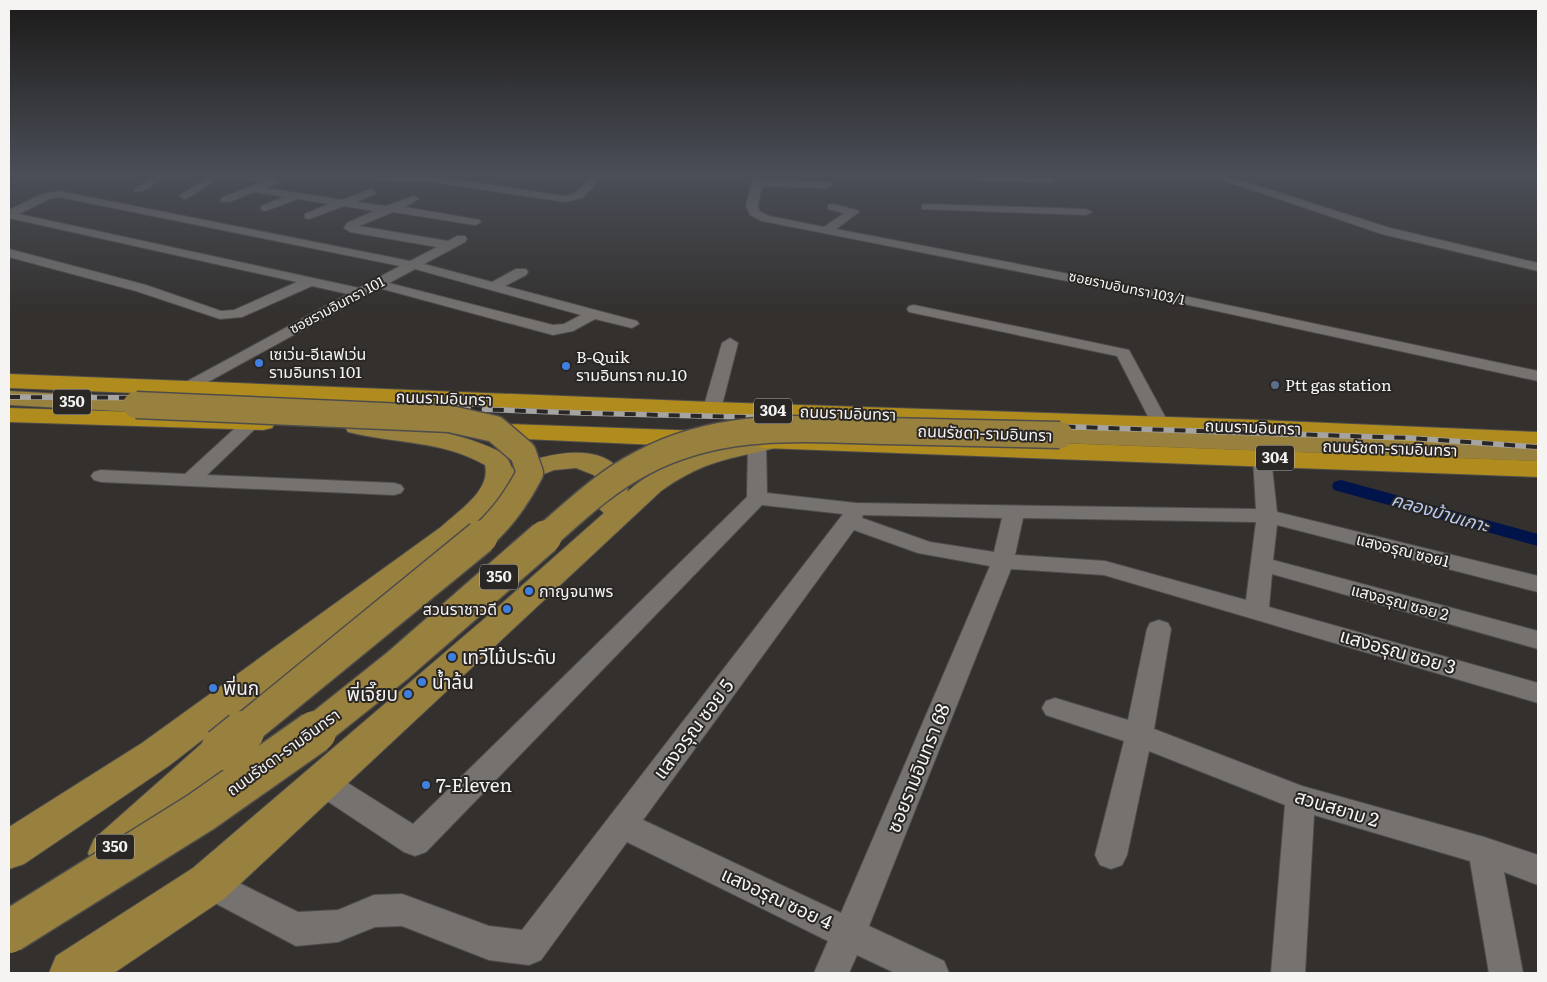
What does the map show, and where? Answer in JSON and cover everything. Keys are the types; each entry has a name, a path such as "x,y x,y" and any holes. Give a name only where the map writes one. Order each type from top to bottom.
{"highway":[{"name":"ถนนรามอินทรา","path":"9,381 1538,440"},
{"path":"562,433 575,403"},
{"path":"637,437 649,406"},
{"path":"822,444 815,438 814,429 821,422 838,413"},
{"name":"ถนนรามอินทรา","path":"9,415 562,433 1538,469"}],"main road":[{"name":"350","path":"9,398 450,419 495,429 523,453 530,472 517,498 494,527 222,749 9,944"},
{"path":"357,427 465,444 497,461 500,473 496,487"},
{"name":"ถนนรัชดา-รามอินทรา","path":"9,932 169,832 244,783 314,733 568,517 641,463 694,442 737,432 772,428 1060,435 1538,453"},
{"name":"350","path":"73,973 209,883 504,621 651,485 685,463 703,456 766,442"},
{"path":"9,850 156,754 391,580 451,533 478,508 496,487 521,473 559,462 586,462 605,470 614,488 606,525"},
{"path":"97,973 209,883"}],"street":[{"path":"39,221 360,292"},
{"path":"192,221 416,266 594,312 632,324"},
{"path":"361,221 351,225 350,228 404,238 438,221"},
{"path":"468,221 475,222"},
{"name":"ซอยรามอินทรา 103/1","path":"776,221 1189,301 1538,376"},
{"path":"827,230 840,221"},
{"path":"1356,221 1386,231 1538,267"},
{"name":"ซอยรามอินทรา 101","path":"188,388 360,292 416,266 455,242 404,238"},
{"path":"9,253 133,286 220,315 236,314 309,282"},
{"path":"465,307 521,272"},
{"path":"384,285 554,330 568,328 594,312"},
{"path":"914,309 1124,353 1160,424"},
{"path":"712,408 730,343"},
{"path":"190,480 251,423"},
{"path":"322,782 415,842 757,498 766,442"},
{"path":"757,498 853,515 926,548 1003,561 1105,568 1257,610 1267,516 1262,458"},
{"path":"100,476 394,489"},
{"name":"แสงอรุณ ซอย1","path":"853,515 1014,510 1267,516 1538,584"},
{"name":"ซอยรามอินทรา 68","path":"831,973 850,932 1003,561 1014,510"},
{"name":"แสงอรุณ ซอย 5","path":"209,883 296,929 338,926 374,911 402,910 489,943 529,948 853,515"},
{"name":"แสงอรุณ ซอย 2","path":"1263,564 1538,640"},
{"name":"แสงอรุณ ซอย 3","path":"1257,610 1538,693"},
{"path":"1111,855 1139,735 1159,629"},
{"name":"สวนสยาม 2","path":"1055,708 1139,735 1300,798 1484,851 1538,870"},
{"path":"1288,973 1300,798"},
{"name":"แสงอรุณ ซอย 4","path":"622,825 850,932 932,973"},
{"path":"1484,851 1506,973"}],"waterway":[{"name":"คลองบ้านเกาะ","path":"1341,486 1538,540"}],"railway":[{"path":"9,397 184,398 581,413 865,420 1410,438 1538,447"}],"place":[{"name":"เซเว่น-อีเลฟเว่น รามอินทรา 101","path":"259,363"},
{"name":"B-Quik รามอินทรา กม.10","path":"566,366"},
{"name":"Ptt gas station","path":"1275,385"},
{"name":"กาญจนาพร","path":"529,591"},
{"name":"สวนราชาวดี","path":"507,609"},
{"name":"เทวีไม้ประดับ","path":"452,657"},
{"name":"น้ำล้น","path":"422,682"},
{"name":"พี่นก","path":"213,688"},
{"name":"พี่เจี๊ยบ","path":"408,694"},
{"name":"7-Eleven","path":"426,785"}]}
